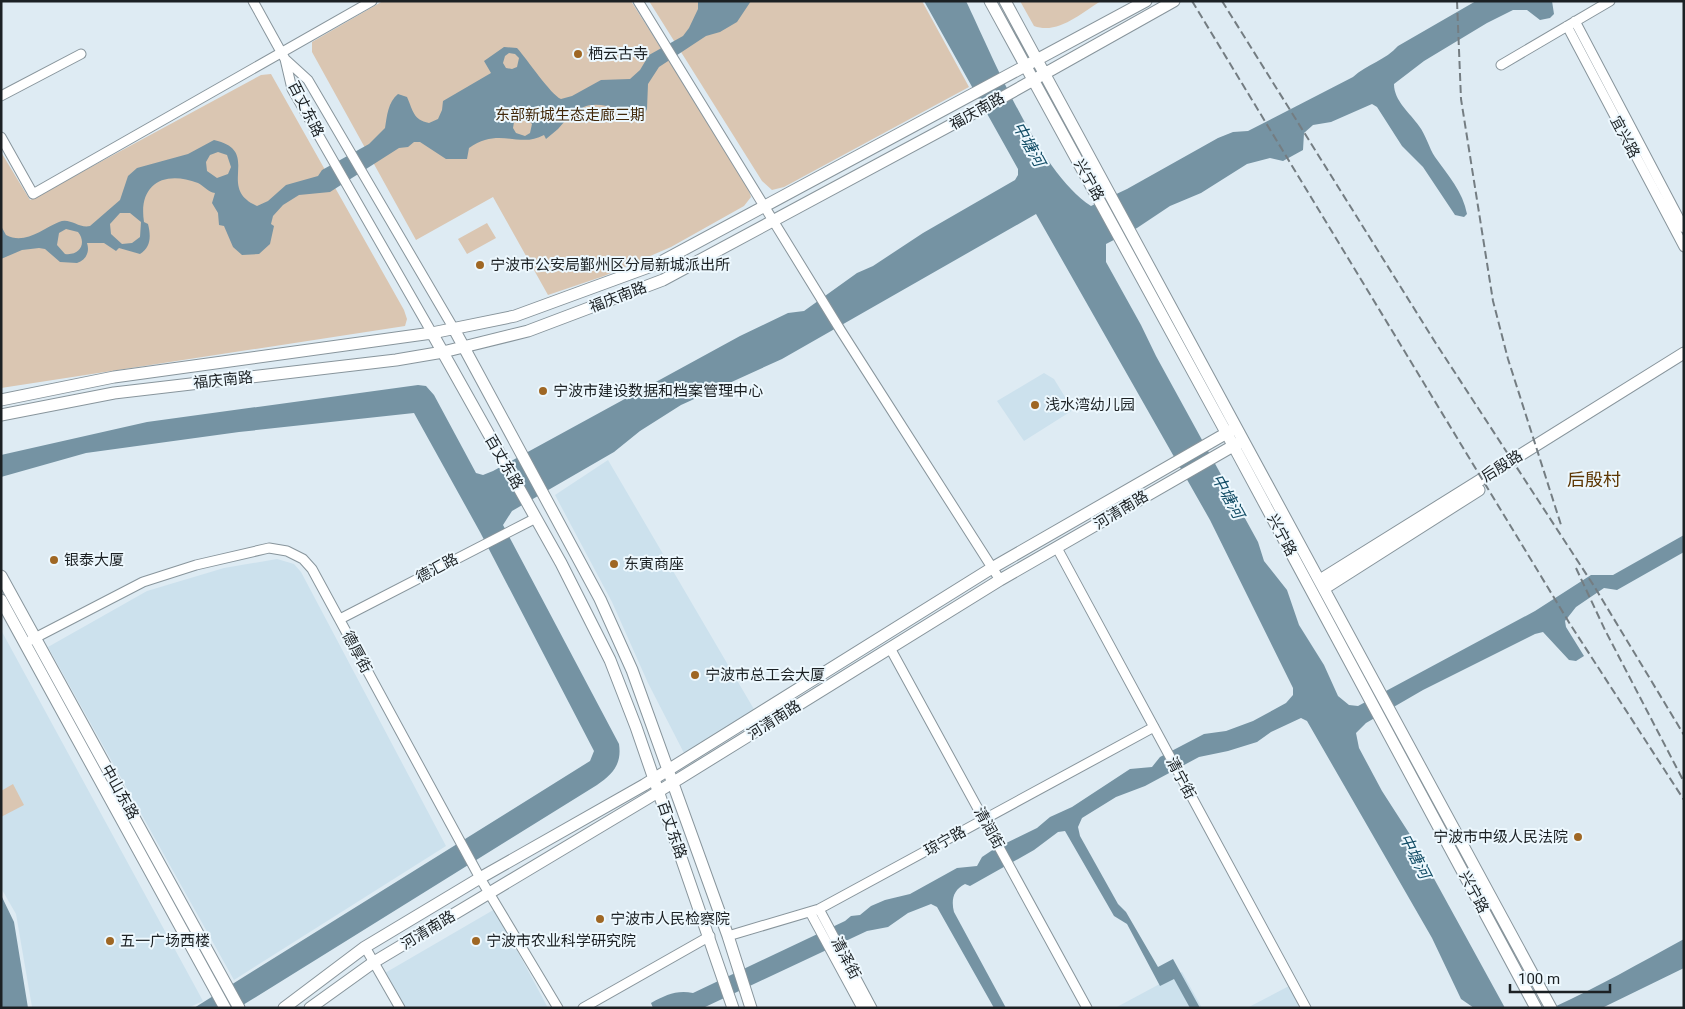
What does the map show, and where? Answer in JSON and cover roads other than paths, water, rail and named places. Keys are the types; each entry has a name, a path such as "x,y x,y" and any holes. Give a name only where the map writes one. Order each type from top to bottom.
{"main road":[{"name":"兴宁路","path":"990,1 1120,239 1231,430"},
{"path":"1005,1 1132,233 1238,443 1322,584 1389,722 1551,1008"},
{"name":"福庆南路","path":"1,400 114,377 432,333 515,316 657,264 1025,64 1146,1"},
{"name":"福庆南路","path":"1,415 114,393 396,360 443,352 528,331 663,280 1006,96 1174,1"},
{"name":"百丈东路","path":"454,329 617,634 673,782 728,936 751,1008"},
{"name":"百丈东路","path":"432,333 598,633 636,726 710,936 733,1008"},
{"name":"后殷路","path":"1322,584 1684,353"},
{"name":"后殷路","path":"1322,584 1684,359"},
{"name":"河清南路","path":"284,1008 365,947 480,878 654,778 992,568 1231,430"},
{"name":"兴宁路","path":"1238,443 1372,690"},
{"name":"河清南路","path":"310,1008 374,962 658,792 1000,580 1238,443"},
{"name":"中山东路","path":"1,576 30,640 225,1008"},
{"name":"中山东路","path":"1,600 30,640 239,1008"},
{"name":"兴宁路","path":"1389,722 1535,1006"}],"street":[{"path":"253,1 283,55"},
{"path":"1,137 33,194 283,55 372,1"},
{"path":"638,1 776,221 841,331 1000,580"},
{"path":"1502,64 1610,1"},
{"name":"宜兴路","path":"1571,24 1684,228"},
{"name":"宜兴路","path":"1571,24 1684,247"},
{"path":"1,96 81,54"},
{"name":"百丈东路","path":"283,55 308,80 454,329"},
{"name":"百丈东路","path":"283,55 292,89 432,333"},
{"name":"德汇路","path":"340,619 536,518"},
{"name":"德厚街","path":"30,640 143,582 196,565 269,548 287,551 303,559 312,569 340,619 472,864 558,1008"},
{"name":"清宁街","path":"1058,548 1306,1008"},
{"name":"清润街","path":"890,648 1087,1008"},
{"name":"琼宁路","path":"728,936 815,911 1154,727"},
{"name":"清泽街","path":"815,911 862,1008"},
{"name":"清泽街","path":"815,911 872,1008"},
{"path":"582,1008 710,936"},
{"path":"365,947 400,1008"}],"water":[{"path":"698,1 751,1 737,22 720,32 706,36 659,67 648,84 647,109 645,113 637,116 604,106 587,106 580,109 574,116 571,114 546,139 544,135 526,140 490,139 469,148 467,159 446,159 420,142 414,142 408,147 399,148 330,192 299,195 283,205 273,216 271,224 274,226 270,244 259,254 242,255 233,247 224,226 219,225 218,213 212,203 215,193 198,183 174,178 156,183 149,190 145,198 143,209 144,222 148,224 150,237 148,245 140,254 119,248 116,251 104,243 87,243 88,250 86,255 83,260 77,263 60,262 45,249 39,248 22,250 1,259 1,226 6,235 20,238 33,235 63,221 90,226 120,200 128,176 137,168 188,154 214,140 228,145 235,152 238,161 239,190 245,198 257,206 268,201 286,185 318,176 322,170 369,144 385,128 390,105 398,94 407,97 414,114 420,120 429,123 438,119 443,101 491,73 484,61 504,47 517,48 545,84 561,99 572,96 601,80 630,79 640,70 649,55 683,36 698,9","holes":["509,53 515,54 519,58 517,67 512,69 506,68 503,63 505,56","522,117 527,118 532,124 530,133 525,136 516,133 513,128 514,122","218,152 227,155 231,167 228,174 217,178 207,171 206,162 210,155","120,213 130,213 141,222 140,237 132,243 122,244 111,234 110,224","66,229 78,232 81,236 82,244 75,253 65,254 57,245 59,233"]},
{"name":"中塘河","path":"924,1 966,1 1004,82 1036,142 1072,190 1091,206 1127,189 1218,138 1233,132 1248,131 1353,77 1388,55 1398,46 1476,1 1552,1 1554,14 1550,18 1540,20 1527,10 1513,10 1487,23 1424,61 1394,84 1400,101 1421,130 1435,157 1459,191 1467,214 1464,217 1455,215 1423,167 1402,146 1377,107 1372,104 1331,122 1313,125 1304,133 1303,150 1283,161 1270,158 1247,164 1201,193 1170,206 1137,228 1106,244 1106,262 1258,542 1264,561 1287,590 1299,625 1324,665 1338,696 1349,705 1358,706 1535,611 1591,575 1613,575 1684,535 1684,552 1617,590 1604,588 1576,607 1565,621 1566,627 1584,656 1576,661 1569,660 1543,632 1535,634 1423,690 1366,723 1356,733 1359,748 1382,791 1409,833 1505,1008 1474,1008 1461,999 1432,938 1307,721 1301,718 1271,732 1257,742 1199,757 1145,786 1116,797 1082,818 1078,827 1080,836 1118,904 1126,912 1158,967 1173,959 1200,1008 1190,1008 1174,979 1160,986 1127,924 1114,916 1065,831 1058,832 1034,850 970,886 965,884 961,886 955,892 954,912 1006,1008 994,1008 937,907 931,904 908,913 888,927 867,931 703,1008 653,1008 651,1003 661,998 676,993 693,993 845,921 851,916 860,915 871,906 885,900 910,894 957,868 977,866 982,857 994,849 1037,828 1050,817 1072,807 1130,769 1152,767 1160,757 1204,734 1226,731 1253,721 1286,703 1293,695 1293,688 1210,520 1036,214 782,359 681,405 640,431 614,452 512,511 503,525 619,744 618,763 615,768 608,777 597,785 238,1008 194,1008 590,761 594,751 480,532 414,413 239,432 86,453 1,477 1,455 147,422 418,385 426,386 434,395 476,473 483,475 493,471 740,336 788,313 804,311 857,273 873,266 923,233 1015,180 1018,175 1018,169"},
{"path":"1,895 14,922 28,1008 1,1008"},
{"path":"1684,939 1684,968 1602,1008 1552,1008 1602,983"}],"railway":[{"path":"1192,1 1570,624 1684,800"},
{"path":"1222,1 1435,342 1594,586 1684,735"},
{"path":"1457,1 1461,99 1493,301 1508,359 1562,528"},
{"path":"1576,568 1605,630 1684,782"}],"place":[{"name":"栖云古寺","path":"578,54"},
{"name":"宁波市公安局鄞州区分局新城派出所","path":"480,265"},
{"name":"宁波市建设数据和档案管理中心","path":"543,391"},
{"name":"浅水湾幼儿园","path":"1035,405"},
{"name":"银泰大厦","path":"54,560"},
{"name":"东寅商座","path":"614,564"},
{"name":"宁波市总工会大厦","path":"695,675"},
{"name":"宁波市中级人民法院","path":"1578,837"},
{"name":"宁波市人民检察院","path":"600,919"},
{"name":"五一广场西楼","path":"110,941"},
{"name":"宁波市农业科学研究院","path":"476,941"}],"district":[{"name":"后殷村","path":"1594,479"}],"park label":[{"name":"东部新城生态走廊三期","path":"570,115"}]}
